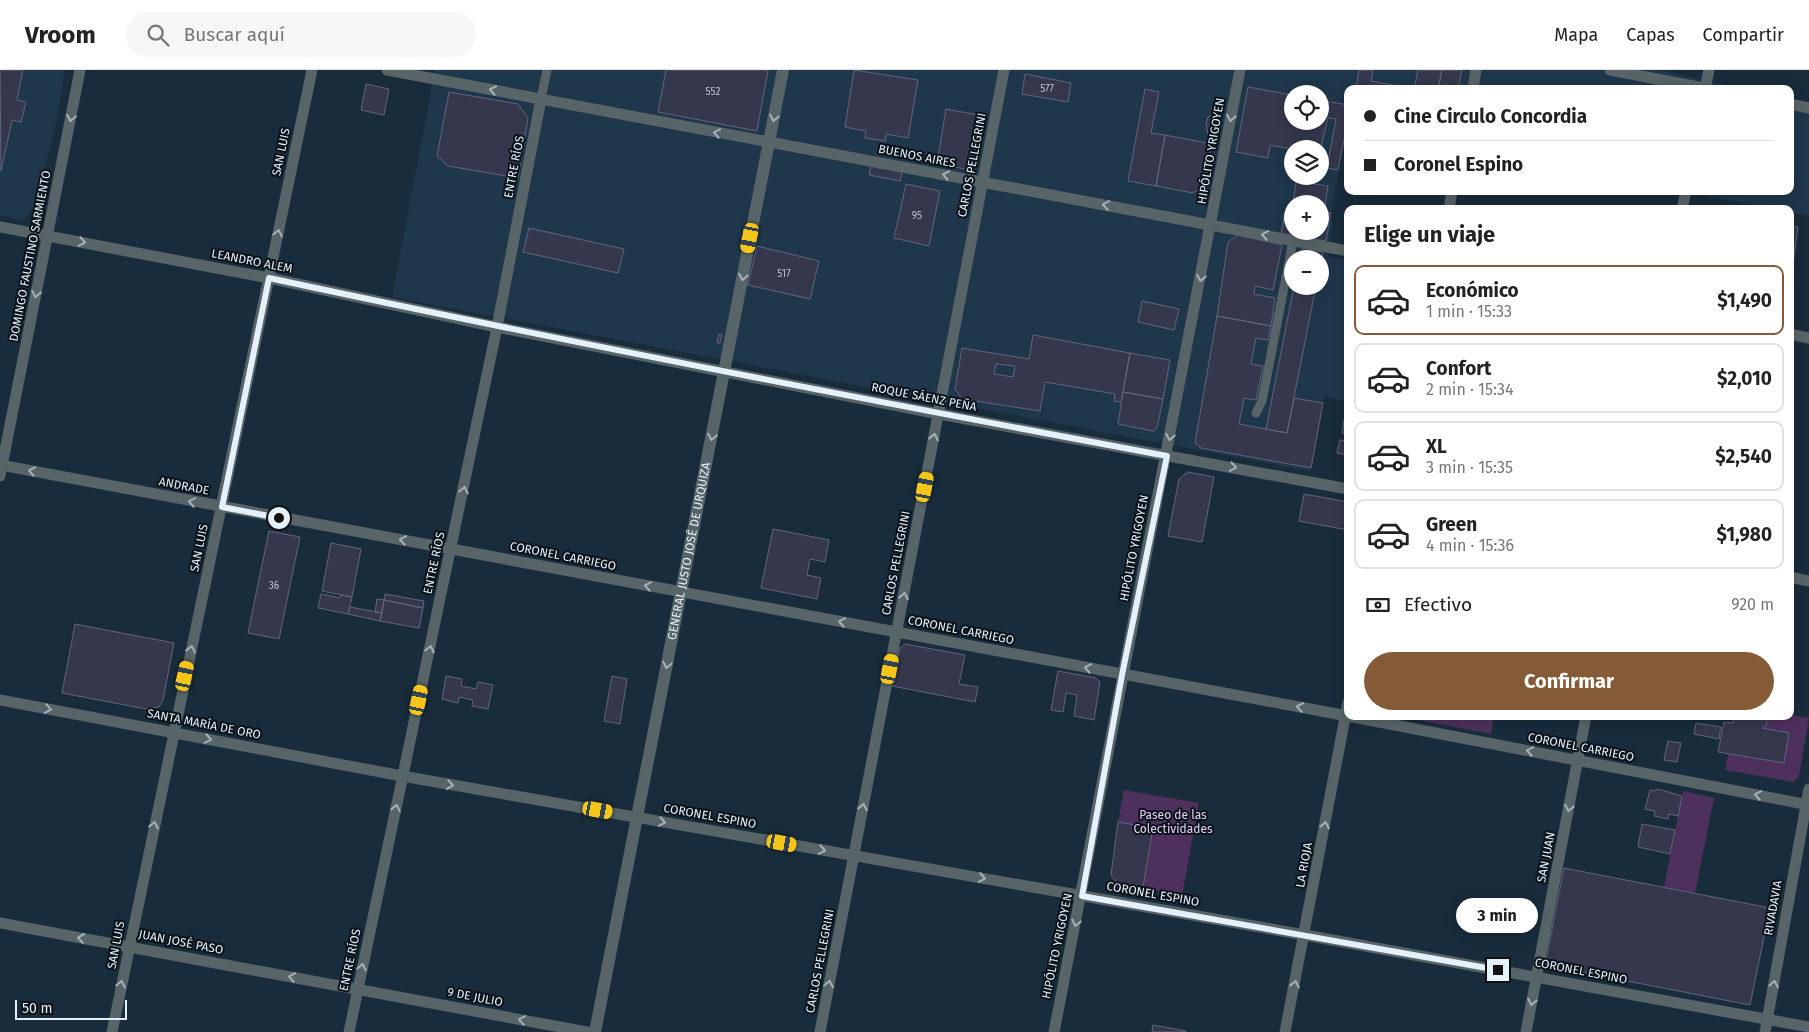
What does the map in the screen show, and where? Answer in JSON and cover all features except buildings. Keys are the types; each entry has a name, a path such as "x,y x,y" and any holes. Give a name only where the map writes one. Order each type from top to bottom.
{"street":[{"name":"DOMINGO FAUSTINO SARMIENTO","path":"1,468 80,70"},
{"name":"SAN LUIS","path":"112,1032 172,732 222,507 312,70"},
{"name":"BUENOS AIRES","path":"387,70 1344,250"},
{"path":"541,99 547,70"},
{"name":"GENERAL JUSTO JOSÉ DE URQUIZA","path":"595,1032 783,70"},
{"name":"CARLOS PELLEGRINI","path":"820,1032 1004,70"},
{"name":"HIPÓLITO YRIGOYEN","path":"1054,1032 1082,896 1122,675 1167,456 1240,70"},
{"path":"1474,85 1476,70"},
{"path":"1610,70 1686,85"},
{"path":"1707,85 1709,70"},
{"name":"ENTRE RÍOS","path":"349,1032 497,327 541,99"},
{"path":"1794,105 1809,108"},
{"name":"LEANDRO ALEM","path":"0,226 269,278 497,327"},
{"path":"1256,413 1262,401 1294,241"},
{"name":"ROQUE SÁENZ PEÑA","path":"497,327 938,414 1344,488"},
{"path":"1794,335 1809,338"},
{"name":"ANDRADE","path":"1,468 451,549"},
{"name":"CORONEL CARRIEGO","path":"451,549 1344,715"},
{"path":"1794,579 1809,581"},
{"name":"SANTA MARÍA DE ORO","path":"0,700 402,776"},
{"name":"LA RIOJA","path":"1285,1032 1346,720"},
{"name":"CORONEL CARRIEGO","path":"1368,720 1808,804"},
{"name":"SAN JUAN","path":"1526,1032 1585,720"},
{"name":"CORONEL ESPINO","path":"402,776 1305,935 1809,1027"},
{"name":"RIVADAVIA","path":"1765,1032 1808,804 1809,789"},
{"name":"JUAN JOSÉ PASO","path":"0,923 358,990"},
{"name":"9 DE JULIO","path":"358,990 587,1032"}],"shaded area":[{"path":"0,70 65,70 56,125 34,207 24,220 0,215"},
{"path":"435,70 1658,70 1727,85 1344,85 1344,143 1331,213 1329,213 1329,195 1327,195 1328,186 1322,185 1329,185 1329,140 1284,140 1284,185 1296,185 1294,195 1284,195 1284,240 1329,240 1329,219 1333,220 1329,257 1344,260 1344,400 1324,396 1309,471 392,297"},
{"path":"1794,99 1809,102 1809,216 1794,213 1794,205 1753,205 1701,195 1794,195"}],"green space":[{"path":"1794,716 1809,718 1799,776 1794,782 1725,770 1728,754 1784,763 1789,733 1762,728 1767,725 1768,720 1794,720"},
{"path":"1419,720 1493,720 1491,734"},
{"name":"Paseo de las Colectividades","path":"1124,790 1199,803 1182,896 1143,887 1118,822"},
{"path":"1683,791 1714,798 1695,893 1664,887"}],"route":[{"path":"279,518 222,507 269,278 497,327 938,414 1167,456 1122,675 1082,896 1498,970"}]}
